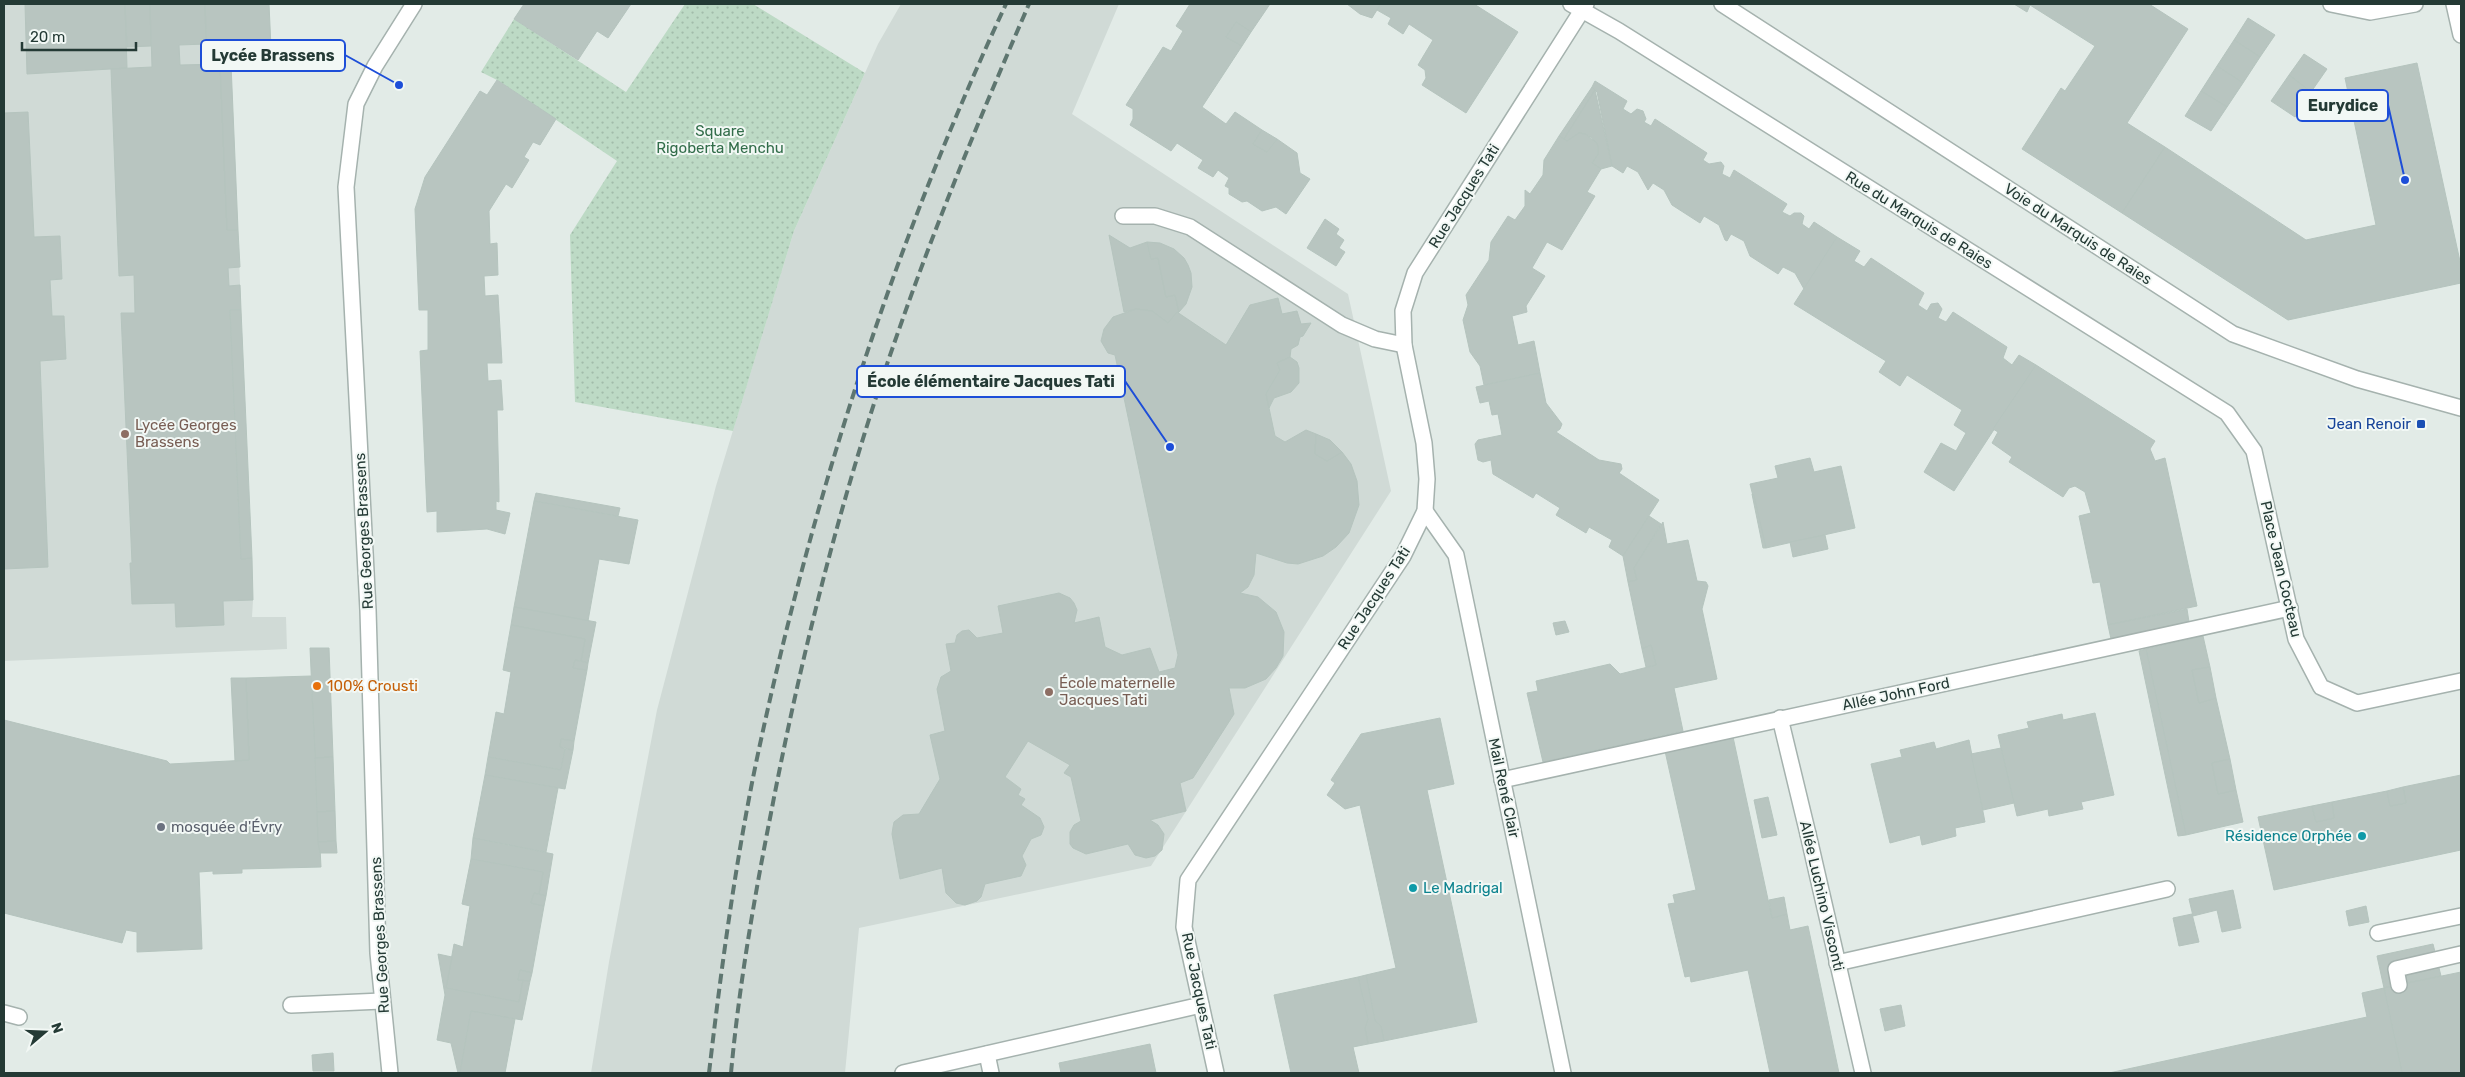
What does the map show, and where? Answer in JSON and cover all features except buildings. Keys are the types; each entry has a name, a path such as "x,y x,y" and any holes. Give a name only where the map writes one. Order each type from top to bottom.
{"street":[{"name":"Rue Georges Brassens","path":"390,1073 377,943 368,610 346,187 356,104 375,66 414,4"},
{"name":"Voie du Marquis de Raies","path":"1722,4 2233,334 2357,379 2461,408"},
{"path":"2331,4 2370,12 2415,4"},
{"path":"2454,4 2461,35"},
{"name":"Rue Jacques Tati","path":"1216,1073 1184,927 1188,880 1403,556 1425,511 1427,479 1424,442 1404,345 1403,311 1415,273 1579,6"},
{"name":"Rue du Marquis de Raies","path":"1579,6 2226,413 2254,451"},
{"path":"1123,216 1156,216 1190,226 1342,325 1375,339 1404,345"},
{"name":"Place Jean Cocteau","path":"2254,451 2296,639 2321,687 2357,703 2461,681"},
{"name":"Mail René Clair","path":"1425,511 1456,555 1563,1073"},
{"name":"Allée John Ford","path":"1502,780 2290,608"},
{"name":"Allée Luchino Visconti","path":"1780,718 1863,1073"},
{"path":"1838,963 2167,889"},
{"path":"2378,933 2461,916"},
{"path":"2399,985 2396,969 2461,954"},
{"path":"291,1005 382,1001"},
{"path":"903,1073 1201,1005"},
{"path":"4,1013 19,1018"},
{"path":"987,1054 991,1073"}],"shaded area":[{"name":"Lycée Georges Brassens","path":"4,4 269,4 271,48 231,50 231,64 253,600 252,617 286,617 287,649 4,661"},
{"path":"901,4 1119,4 1072,114 1348,294 1391,491 1151,866 859,928 845,1073 591,1073 609,962 657,710 716,486 794,231 878,44"}],"green space":[{"name":"Square Rigoberta Menchu","path":"685,4 753,4 865,73 794,231 733,431 575,402 570,235 617,161 497,80 481,72 514,19 626,92"}],"railway":[{"path":"709,1073 729,918 748,801 802,568 859,376 892,282 927,188 965,95 1006,4"},
{"path":"731,1073 748,943 783,750 811,626 844,503 881,381 917,281 963,161 1029,4"}],"place":[{"name":"Lycée Brassens","path":"399,85"},
{"name":"Eurydice","path":"2405,180"},
{"name":"Jean Renoir","path":"2421,424"},
{"name":"Lycée Georges Brassens","path":"125,434"},
{"name":"École élémentaire Jacques Tati","path":"1170,447"},
{"name":"100% Crousti","path":"317,686"},
{"name":"École maternelle Jacques Tati","path":"1049,692"},
{"name":"mosquée d'Évry","path":"161,827"},
{"name":"Résidence Orphée","path":"2362,836"},
{"name":"Le Madrigal","path":"1413,888"}]}
